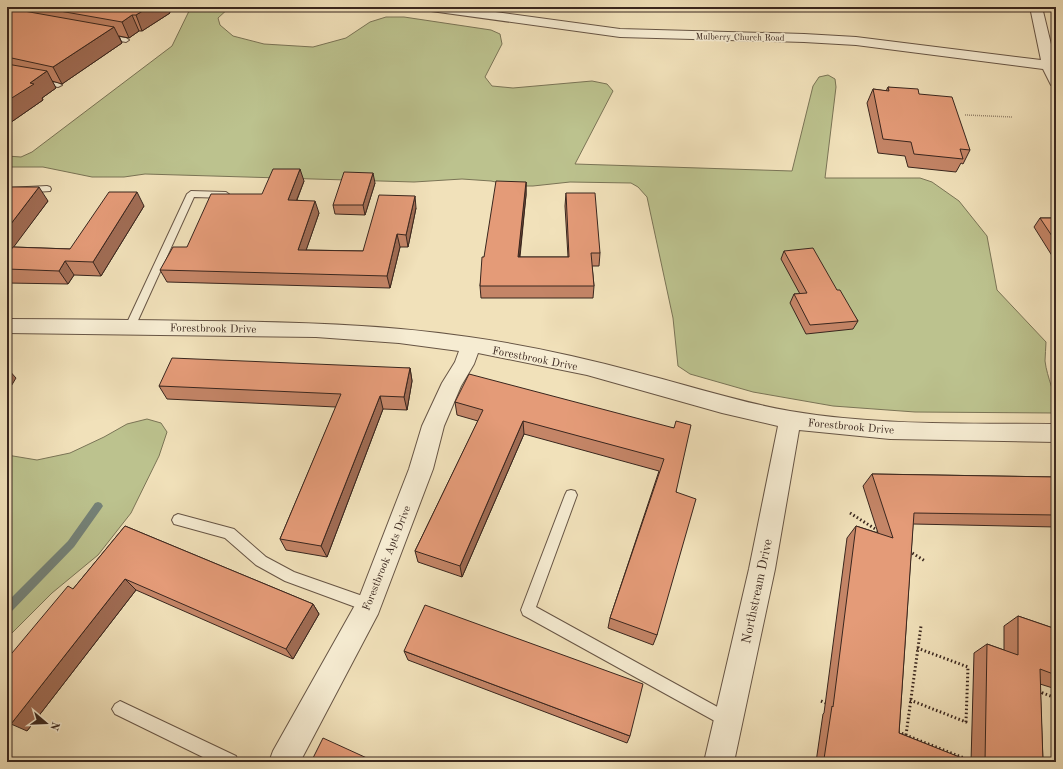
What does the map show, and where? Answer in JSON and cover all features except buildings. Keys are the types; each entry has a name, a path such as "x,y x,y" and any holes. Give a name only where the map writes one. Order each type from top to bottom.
{"street":[{"name":"Mulberry Church Road","path":"431,7 612,32 661,35 804,38 856,42 1052,65"},
{"path":"1036,7 1056,82"},
{"name":"Forestbrook Drive","path":"7,326 269,328 426,338 521,354 609,373 723,405 790,420 826,425 895,430 1056,432"},
{"name":"Forestbrook Apts Drive","path":"284,762 369,606 421,469 433,426 452,383 464,364 471,346"},
{"name":"Northstream Drive","path":"719,762 762,569 790,420"}],"lane":[{"path":"96,35 126,40"},
{"path":"29,79 58,84"},
{"path":"7,191 47,190"},
{"path":"130,327 191,194 234,195"},
{"path":"571,495 528,610 728,720"},
{"path":"178,520 229,533 261,562 290,577 369,606"},
{"path":"120,708 230,762"}],"path":[{"path":"965,115 1012,117"},
{"path":"850,513 881,533"},
{"path":"906,549 925,560"},
{"path":"906,735 921,626"},
{"path":"910,700 966,722 968,667 918,648"},
{"path":"1040,700 1040,692 1056,698"},
{"path":"821,701 835,707"},
{"path":"892,729 974,762"}],"green space":[{"path":"191,7 230,7 218,18 220,25 233,36 264,44 313,47 346,38 370,22 386,17 404,17 491,30 500,34 502,44 485,77 492,86 513,88 592,81 607,84 613,91 575,164 792,171 813,86 819,77 828,75 835,79 836,87 825,178 920,178 932,182 959,201 987,236 997,290 1046,342 1045,361 1055,398 1056,411 1053,413 915,412 833,406 753,392 690,374 678,366 673,318 647,197 638,187 631,183 570,182 533,186 515,186 491,181 462,179 414,182 145,174 124,177 92,177 43,167 7,167 7,156 21,157 32,152 172,46"},
{"path":"147,419 161,423 167,432 159,456 131,513 98,555 52,593 7,638 7,455 37,460 70,453 127,424"}],"waterway":[{"path":"7,609 71,544 98,506"}]}
